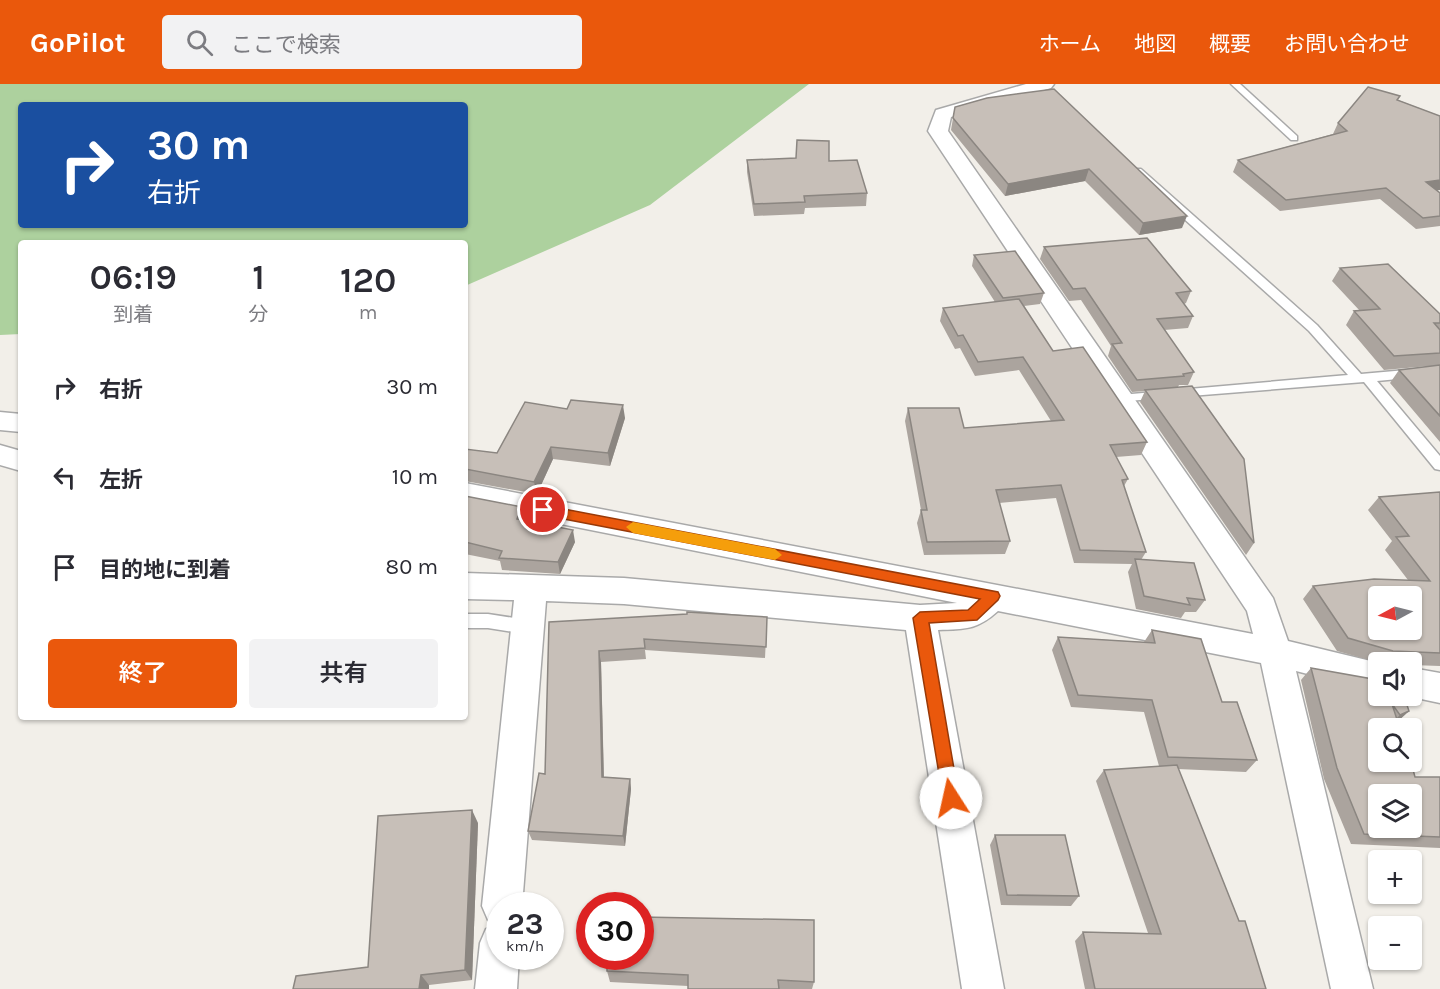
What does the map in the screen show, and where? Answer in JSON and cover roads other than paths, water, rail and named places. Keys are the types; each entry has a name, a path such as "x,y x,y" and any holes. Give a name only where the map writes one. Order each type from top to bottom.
{"street":[{"path":"1045,87 943,114 938,131 1262,607 1275,652 1352,989"},
{"path":"0,421 18,423"},
{"path":"0,455 18,459"},
{"path":"468,495 1275,652 1368,675"},
{"path":"468,586 624,591 920,618 972,615 993,596"},
{"path":"503,892 531,589"},
{"path":"920,618 983,989"},
{"path":"1422,685 1440,688"},
{"path":"496,989 498,970"}],"lane":[{"path":"1235,84 1294,138"},
{"path":"1132,165 1313,328 1362,378 1440,465"},
{"path":"1120,399 1440,371"},
{"path":"468,621 488,621 527,627"}]}
